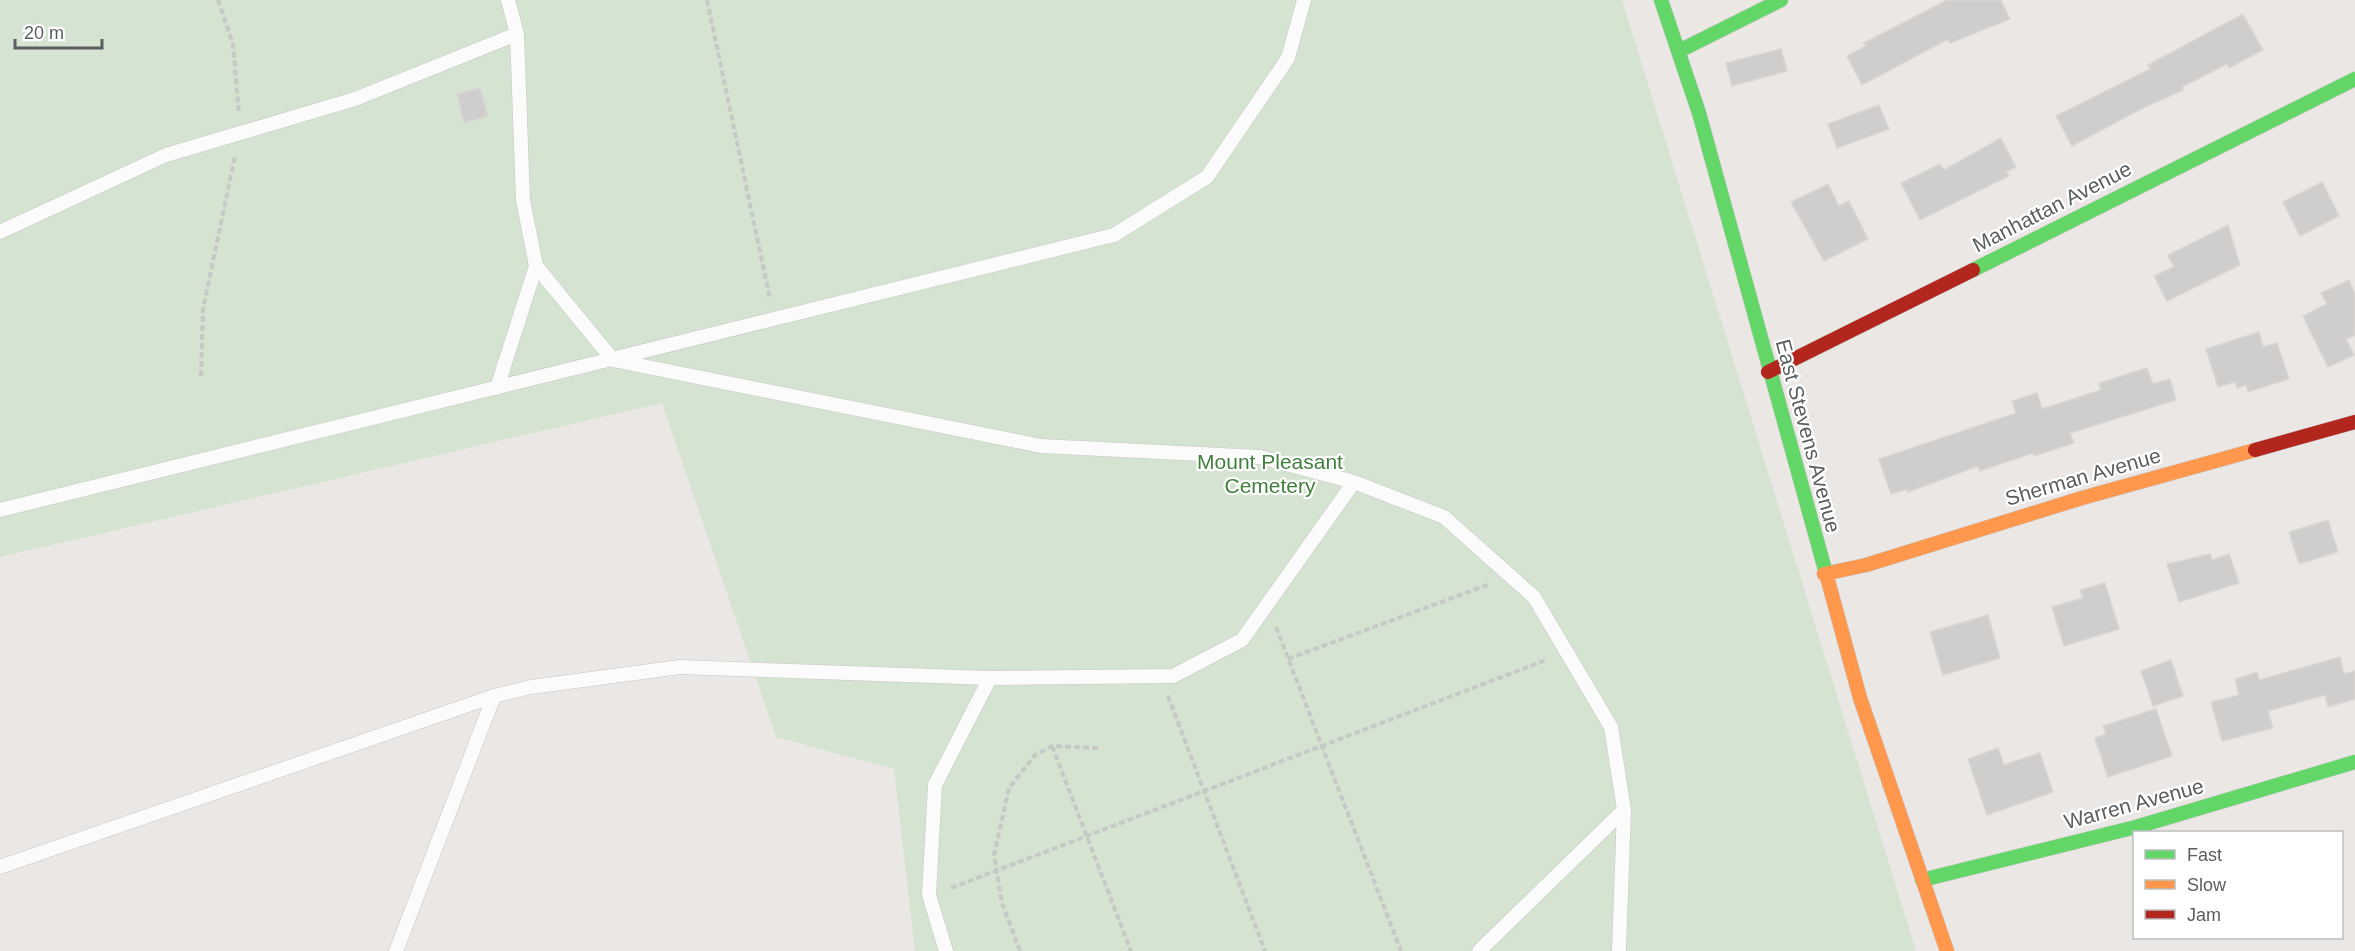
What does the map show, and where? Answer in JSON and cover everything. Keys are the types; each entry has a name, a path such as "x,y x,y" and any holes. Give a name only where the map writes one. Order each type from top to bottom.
{"street":[{"name":"East Stevens Avenue","path":"1662,0 1699,113 1768,372 1860,698 1947,951"},
{"path":"1679,51 1781,0"},
{"name":"Manhattan Avenue","path":"1768,372 2355,80"},
{"name":"Sherman Avenue","path":"1824,574 1866,565 2082,498 2355,422"},
{"name":"Warren Avenue","path":"1922,880 2136,827 2355,762"}],"lane":[{"path":"508,0 517,34 523,200 536,266 613,360 1041,446 1260,457 1354,482 1444,517 1534,597 1611,726 1624,810 1619,951"},
{"path":"0,510 1114,235 1207,177 1288,58 1304,0"},
{"path":"0,232 166,155 355,99 517,34"},
{"path":"497,388 536,266"},
{"path":"0,867 494,696 531,687 680,667 990,678 1173,676 1242,640 1354,482"},
{"path":"946,951 929,896 935,785 990,678"},
{"path":"396,951 494,696"},
{"path":"1479,951 1624,810"}],"path":[{"path":"201,376 203,309 240,133 233,44 218,0"},
{"path":"707,0 774,320"},
{"path":"1288,659 1510,576"},
{"path":"1267,604 1401,951"},
{"path":"929,896 1567,653"},
{"path":"1161,676 1265,951"},
{"path":"1052,746 1131,951"},
{"path":"1020,951 1002,903 994,855 1009,788 1035,754 1052,746 1098,748"}],"green space":[{"name":"Mount Pleasant Cemetery","path":"0,0 1622,0 1916,951 915,951 894,769 776,737 662,403 0,557"}],"building":[{"path":"1947,0 2001,0 2010,19 1950,43 1948,39 1862,85 1847,56 1866,46 1864,43"},
{"path":"2243,14 2263,50 2229,68 2227,64 2182,87 2183,90 2141,109 2072,146 2056,116 2150,69 2148,65"},
{"path":"1781,49 1787,71 1732,86 1726,63"},
{"path":"480,88 488,116 464,123 457,94"},
{"path":"1879,105 1889,129 1837,148 1828,124"},
{"path":"2001,138 2016,167 2006,172 2009,176 1920,220 1901,183 1940,164 1944,170"},
{"path":"2322,182 2339,216 2300,236 2283,202"},
{"path":"1828,184 1839,206 1849,201 1868,239 1824,261 1791,202"},
{"path":"2228,225 2240,265 2167,301 2154,276 2174,267 2168,255"},
{"path":"2349,280 2355,294 2355,335 2346,339 2354,355 2328,367 2303,316 2327,304 2321,293"},
{"path":"2259,332 2263,347 2277,343 2289,379 2248,392 2246,385 2237,388 2235,382 2218,387 2206,349"},
{"path":"2147,368 2153,384 2170,379 2176,400 2070,433 2074,443 2034,456 2033,453 1980,471 1978,466 1908,492 1907,489 1891,494 1879,459 2016,413 2012,401 2037,393 2042,409 2101,390 2099,383"},
{"path":"2328,520 2338,552 2299,564 2289,532"},
{"path":"2210,554 2212,560 2229,554 2239,583 2179,602 2167,564"},
{"path":"2105,583 2119,629 2064,646 2052,607 2083,598 2080,590"},
{"path":"1988,615 2000,658 1943,675 1930,632"},
{"path":"2340,657 2344,674 2355,671 2355,699 2328,707 2325,695 2268,711 2273,728 2222,741 2211,702 2239,695 2235,679 2257,672 2259,680"},
{"path":"2171,660 2183,696 2153,706 2141,671"},
{"path":"2156,709 2172,756 2108,777 2095,738 2106,734 2103,726"},
{"path":"1998,748 2004,765 2040,753 2053,792 1987,815 1968,759"}],"traffic: fast":[{"path":"1661,0 1699,113 1827,577"},
{"path":"1679,51 1781,0"},
{"path":"1973,270 2355,79"},
{"path":"1922,880 2136,827 2355,762"}],"traffic: slow":[{"path":"1824,574 1866,565 2082,498 2255,450"},
{"path":"1827,577 1860,698 1947,951"}],"traffic: jam":[{"path":"1768,372 1973,270"},
{"path":"2255,450 2355,422"}]}
